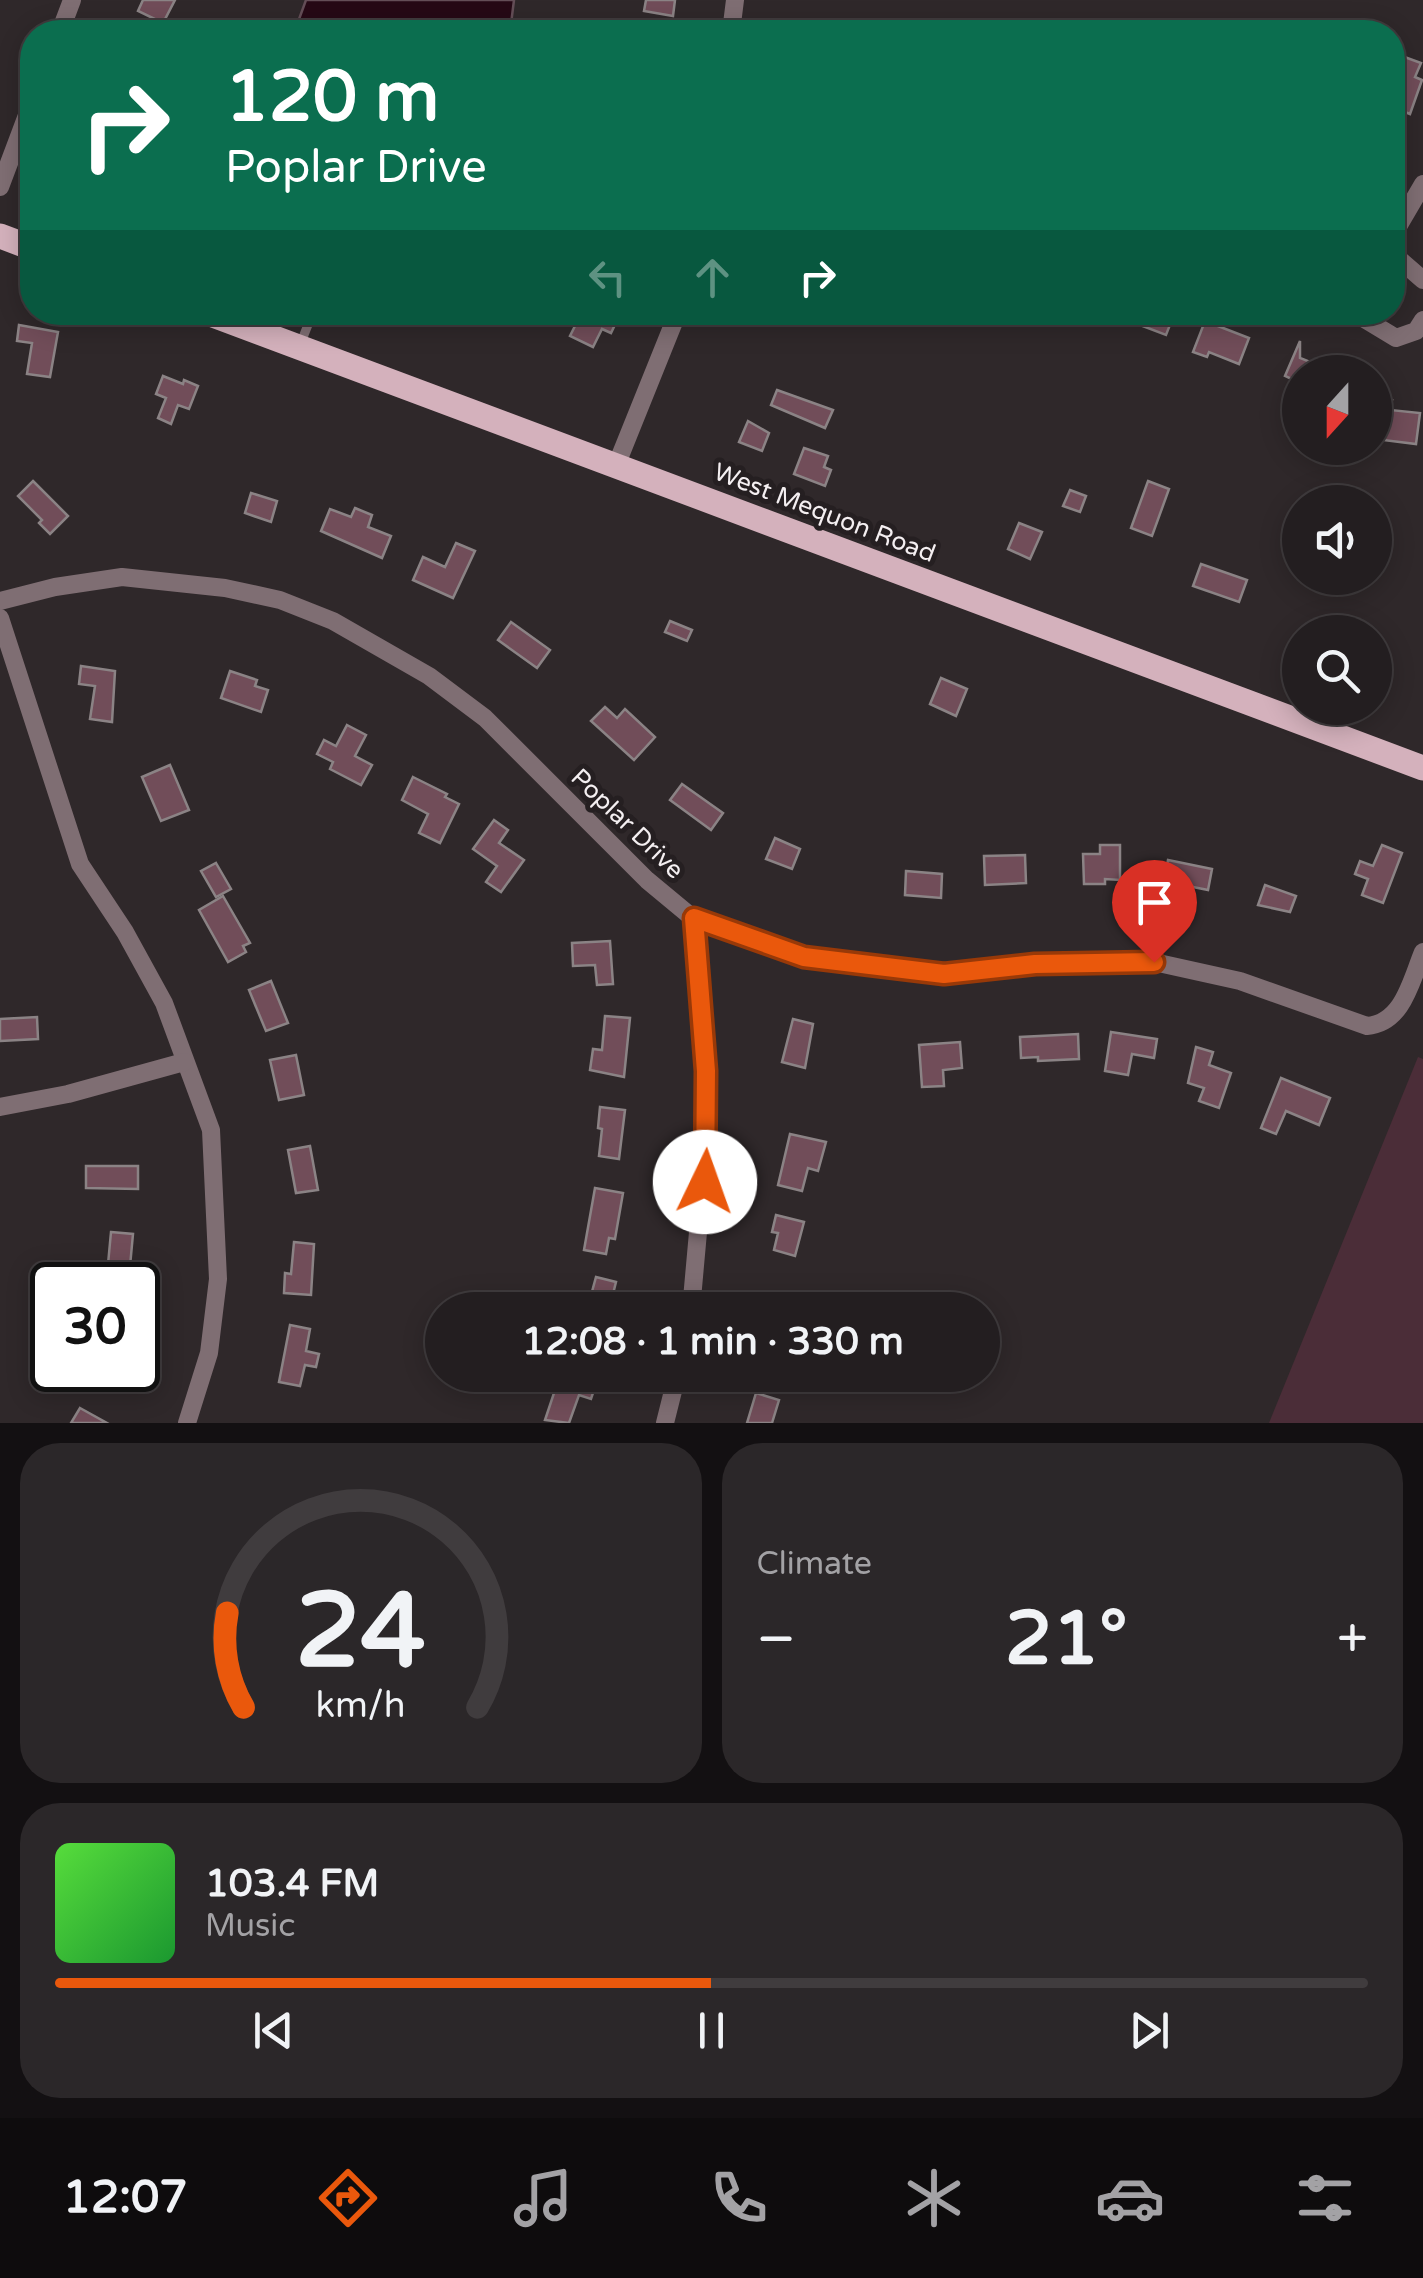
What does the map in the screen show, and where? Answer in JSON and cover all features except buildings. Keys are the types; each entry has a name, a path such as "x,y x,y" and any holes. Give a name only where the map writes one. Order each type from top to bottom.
{"main road":[{"name":"West Mequon Road","path":"240,325 1423,768"}],"street":[{"path":"0,187 20,134"},
{"path":"1405,215 1423,184"},
{"path":"1374,325 1396,338 1416,330 1423,320"},
{"path":"616,466 673,325"},
{"name":"Poplar Drive","path":"0,601 55,587 122,577 225,588 280,600 333,621 429,676 485,718 647,880 694,918 804,957 944,974 1035,964 1154,962 1240,981 1354,1024 1380,1025 1388,1022 1401,1005 1423,952"},
{"path":"0,618 80,864 125,932 164,1004 211,1130 218,1278 209,1353 186,1423"},
{"path":"693,1292 708,1120 694,918"},
{"path":"0,1107 68,1094 184,1062"},
{"path":"664,1423 673,1392"}],"lane":[{"path":"298,347 307,325"}],"shaded area":[{"path":"306,0 514,0 512,20 299,20"},
{"path":"1418,1057 1423,1059 1423,1423 1269,1423"}],"route":[{"path":"705,1182 706,1071 694,918 804,957 944,974 1035,964 1154,962"}]}
